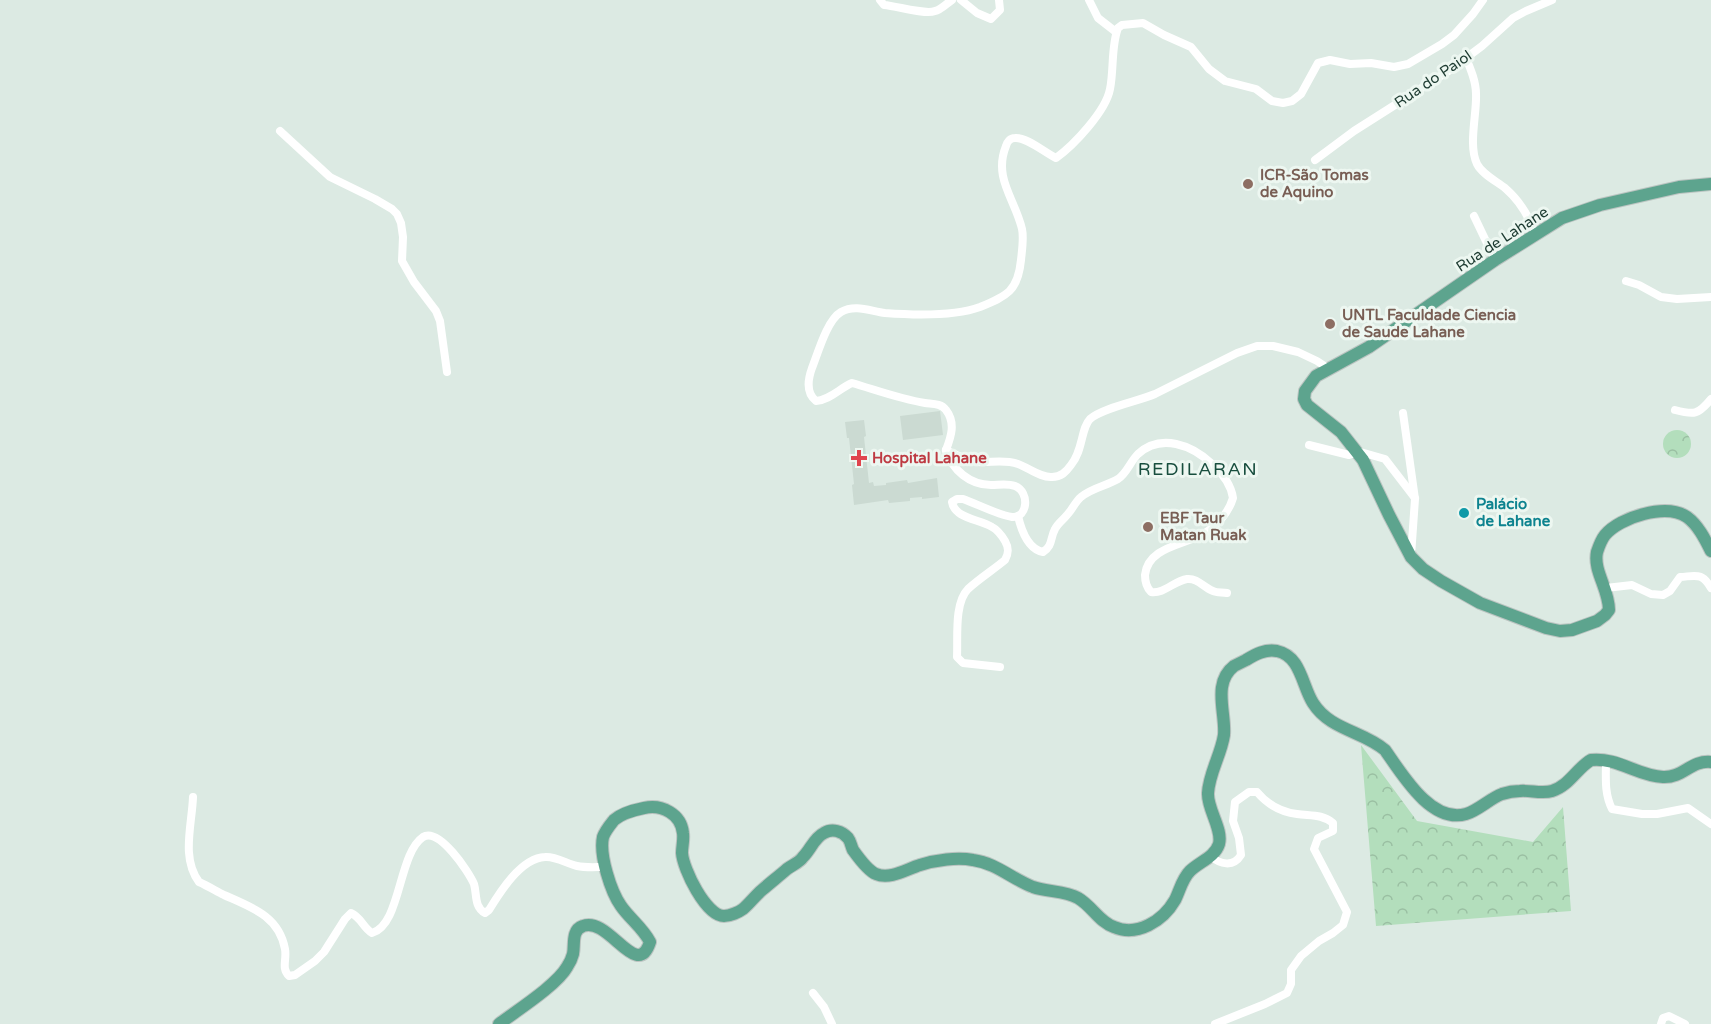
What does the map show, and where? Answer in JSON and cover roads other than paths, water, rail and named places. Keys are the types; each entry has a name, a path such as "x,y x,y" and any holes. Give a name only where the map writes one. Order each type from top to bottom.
{"main road":[{"name":"Rua de Lahane","path":"1357,452 1341,432 1307,405 1304,399 1305,391 1316,376 1369,346 1495,260 1562,218 1600,205 1679,187 1711,184"},
{"path":"1357,452 1411,557 1441,581 1479,603 1546,628 1560,631 1572,630 1597,621 1609,610 1606,588 1597,567 1596,558 1606,534 1622,522 1633,517 1665,511 1686,516 1701,533 1711,551"},
{"path":"499,1024 556,980 567,968 573,954 573,937 583,925 602,928 618,944 634,955 642,954 648,949 650,942 646,933 618,903 605,867 602,845 604,834 612,822 621,815 654,806 676,815 682,825 684,837 682,851 686,867 695,887 707,905 717,914 724,916 741,911 761,891 800,861 815,840 831,830 840,831 848,838 854,852 871,872 878,875 889,876 923,864 941,861 975,860 993,866 1030,886 1076,897 1105,923 1124,931 1141,929 1161,918 1173,904 1185,877 1210,856 1218,846 1219,833 1209,804 1208,793 1224,737 1221,696 1223,685 1226,675 1233,667 1257,653 1275,651 1285,654 1297,667 1313,703 1321,713 1341,728 1378,744 1421,798 1431,807 1453,816 1472,812 1497,796 1509,792 1520,790 1549,792 1561,787 1591,760 1606,759 1651,776 1666,777 1676,776 1697,762 1711,762"}],"street":[{"path":"880,0 884,5 924,12 934,12 952,0"},
{"path":"961,0 977,13 991,19 1000,10 999,0"},
{"path":"1089,0 1098,18 1116,32"},
{"path":"1018,516 1025,504 1025,497 1016,486 983,484 959,473 950,461 946,450 952,433 951,420 946,410 940,405 910,401 852,383 822,401 816,401 810,397 810,374 830,323 840,312 854,308 885,313 930,314 964,311 1004,297 1015,287 1020,275 1023,231 1001,175 1005,148 1008,141 1015,138 1028,141 1056,158 1069,148 1092,122 1110,91 1116,32 1122,25 1143,23 1191,47 1209,69 1225,81 1256,89 1272,101 1283,103 1292,101 1301,94 1318,63 1330,60 1350,64 1371,63 1394,67 1408,64 1454,35 1483,0"},
{"name":"Rua do Paiol","path":"1315,160 1354,131 1468,62 1513,18 1552,0"},
{"path":"1468,62 1474,78 1476,96 1474,149 1477,166 1508,191 1522,207 1531,220 1535,234"},
{"path":"280,131 330,177 375,199 397,214 403,237 402,261 414,282 436,311 440,321 447,372"},
{"path":"1474,216 1495,260"},
{"path":"1626,281 1661,297 1677,299 1711,297"},
{"path":"946,450 978,462 1008,461 1048,477 1058,476 1077,458 1086,426 1092,417 1143,399 1244,350 1264,346 1288,349 1307,356 1329,369"},
{"path":"1675,410 1691,414 1704,408 1711,399"},
{"path":"1403,413 1415,499 1411,557"},
{"path":"1018,516 1022,533 1036,550 1043,552 1049,547 1055,528 1080,498 1120,477 1139,453 1162,443 1184,446 1200,454 1215,467 1230,486 1233,498 1224,516 1208,531 1154,557 1146,569 1147,587 1150,592 1157,592 1180,581 1190,579 1196,580 1213,591 1227,592"},
{"path":"1309,445 1349,455 1357,452 1384,459 1415,499"},
{"path":"1000,667 963,663 957,657 958,620 960,602 967,591 1008,556 1006,542 996,529 959,512 953,508 952,502 963,499 1003,514 1018,516"},
{"path":"1606,588 1632,585 1651,594 1663,595 1670,591 1680,578 1700,576 1706,578 1711,588"},
{"path":"1606,759 1606,789 1612,809 1657,814 1688,808 1711,824"},
{"path":"1210,856 1219,862 1230,864 1238,861 1241,855 1239,838 1233,821 1235,802 1249,792 1257,792 1266,802 1286,813 1310,814 1327,818 1333,823 1333,831 1318,838 1314,849 1347,912 1343,925 1319,941 1301,957 1291,970 1291,984 1287,993 1215,1024"},
{"path":"193,797 189,833 190,865 193,875 199,882 260,911 272,922 280,935 285,951 284,968 289,976 301,972 324,952 351,913 357,915 367,930 372,933 378,931 396,901 408,858 415,846 428,835 437,838 450,849 474,884 478,906 485,914 509,880 534,860 553,857 577,866 605,867"},
{"path":"813,993 824,1007 832,1024"},
{"path":"1661,1024 1663,1018 1669,1017 1684,1024"}],"place":[{"name":"ICR-São Tomas de Aquino","path":"1248,184"},
{"name":"UNTL Faculdade Ciencia de Saude Lahane","path":"1330,324"},
{"name":"Hospital Lahane","path":"859,458"},
{"name":"Palácio de Lahane","path":"1464,513"},
{"name":"EBF Taur Matan Ruak","path":"1148,527"}],"district":[{"name":"REDILARAN","path":"1198,469"}]}
